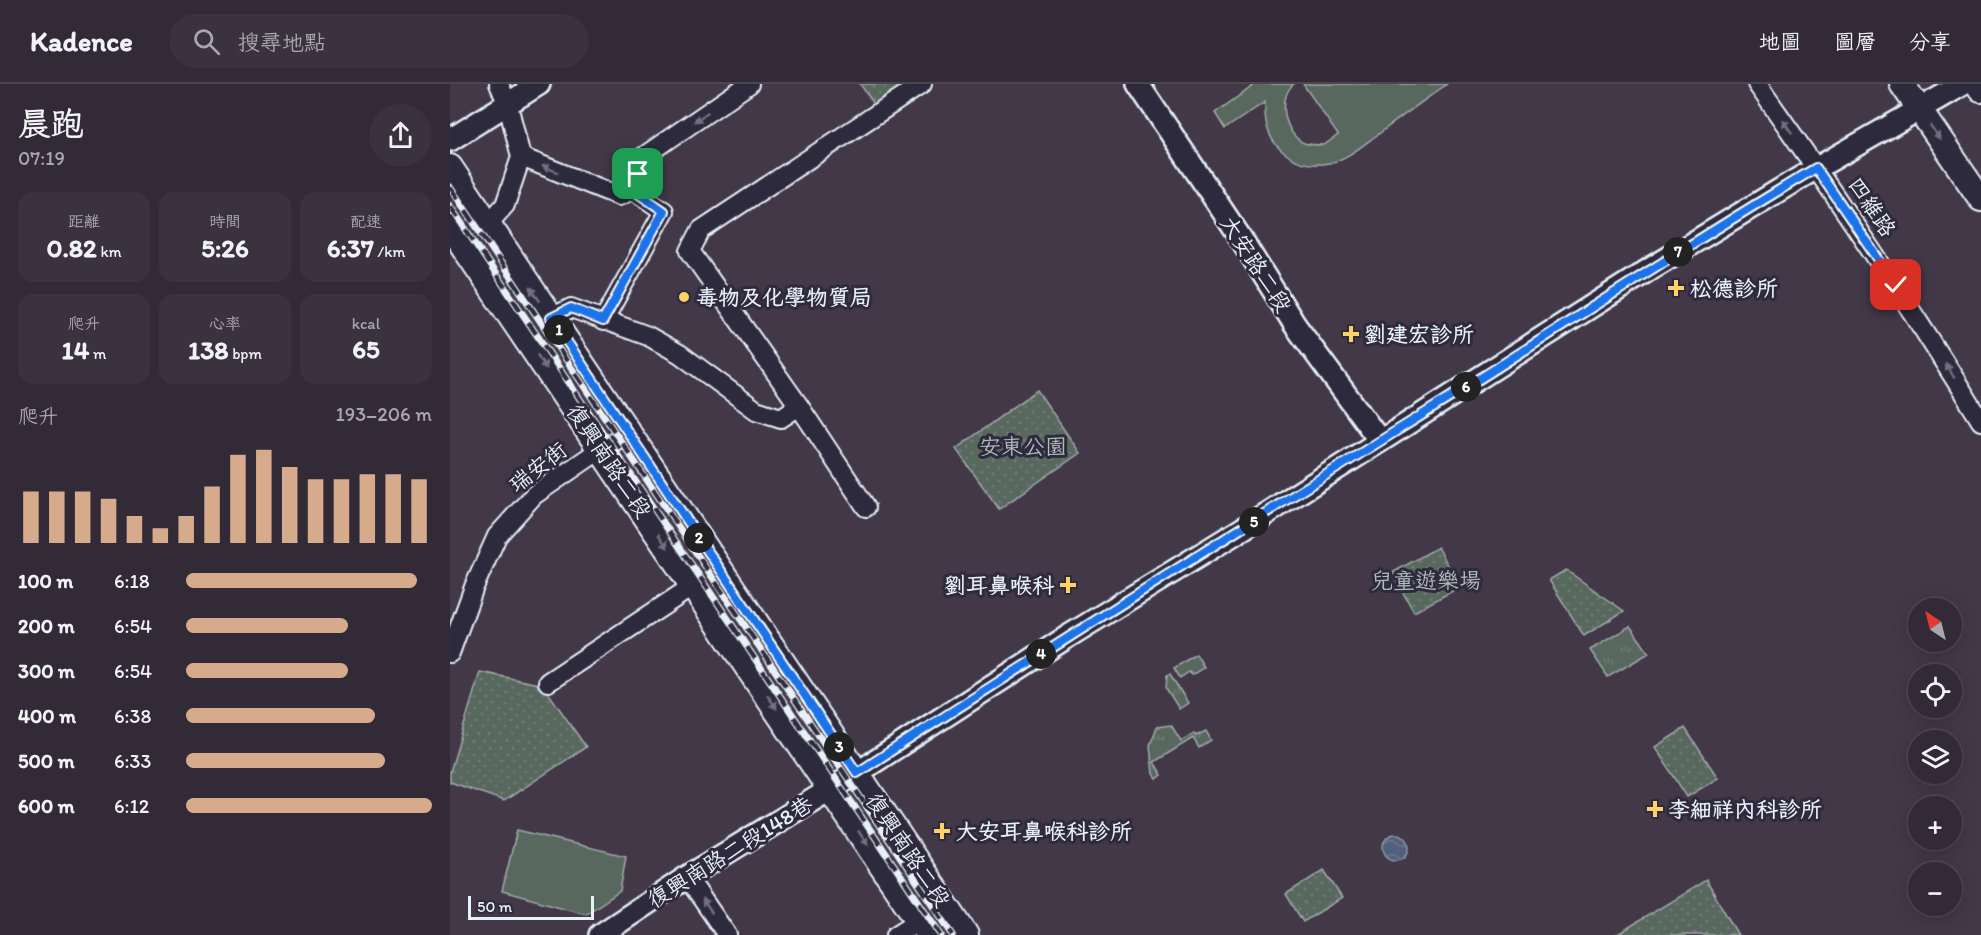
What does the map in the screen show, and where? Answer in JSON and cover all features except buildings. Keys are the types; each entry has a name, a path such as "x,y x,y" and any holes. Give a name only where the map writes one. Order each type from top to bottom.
{"main road":[{"path":"1902,84 1981,199"},
{"path":"1977,84 1981,90"},
{"name":"復興南路二段","path":"450,167 966,935"},
{"name":"復興南路二段","path":"450,227 923,928"}],"street":[{"path":"488,224 504,205 521,157 499,84"},
{"path":"450,140 539,84"},
{"path":"633,190 640,159 749,84"},
{"path":"866,507 799,406 690,251 701,231 922,84"},
{"name":"大安路二段","path":"1138,84 1240,237 1295,325 1380,441"},
{"name":"四維路","path":"1757,84 1918,319 1981,421"},
{"name":"復興南路二段148巷","path":"600,935 687,877 857,773 1067,637 1230,537 1650,269 1816,168 1963,84"},
{"path":"521,157 619,196 633,190"},
{"path":"603,321 664,211 633,190"},
{"path":"551,318 571,308 648,336 680,354 756,411 781,418 799,406"},
{"name":"瑞安街","path":"450,653 474,587 497,536 534,495 601,449 629,433"},
{"path":"548,682 693,586"},
{"path":"687,877 727,935"},
{"path":"896,935 923,928"}],"green space":[{"path":"860,84 910,84 876,107"},
{"path":"1256,84 1294,84 1289,90 1284,106 1288,124 1297,138 1304,143 1324,145 1338,135 1303,84 1447,84 1349,155 1329,163 1317,164 1296,160 1280,149 1268,131 1265,102 1225,129 1215,113"},
{"name":"安東公園","path":"1037,390 1080,453 999,509 956,449"},
{"name":"兒童遊樂場","path":"1438,547 1460,587 1414,612 1392,573"},
{"path":"1566,570 1624,611 1584,636 1549,580"},
{"path":"1630,626 1649,653 1608,677 1590,650"},
{"path":"1196,654 1204,667 1192,675 1189,672 1180,678 1174,668"},
{"path":"480,672 543,685 586,747 504,801 450,782 450,772"},
{"path":"1170,674 1188,703 1179,709 1166,688 1167,675"},
{"path":"1171,725 1181,741 1194,733 1196,736 1206,731 1211,740 1199,748 1193,738 1154,762 1162,775 1157,779 1153,774 1150,745 1157,727"},
{"path":"1685,728 1718,778 1687,797 1655,747"},
{"path":"517,830 626,856 620,891 586,914 502,891"},
{"path":"1324,870 1342,898 1303,922 1286,894"},
{"path":"1706,880 1738,935 1616,935"}],"water":[{"path":"1396,834 1406,837 1409,847 1406,857 1396,860 1386,857 1383,847 1386,837"}],"railway":[{"path":"450,187 953,935"},
{"path":"450,206 941,935"}],"place":[{"name":"松德診所","path":"1676,288"},
{"name":"毒物及化學物質局","path":"684,297"},
{"name":"劉建宏診所","path":"1351,334"},
{"name":"劉耳鼻喉科","path":"1068,585"},
{"name":"李細祥內科診所","path":"1655,809"},
{"name":"大安耳鼻喉科診所","path":"942,831"}],"route":[{"path":"638,174 633,190 664,211 603,321 571,308 551,318 857,773 1067,637 1239,531 1650,269 1816,168 1896,285"}]}
